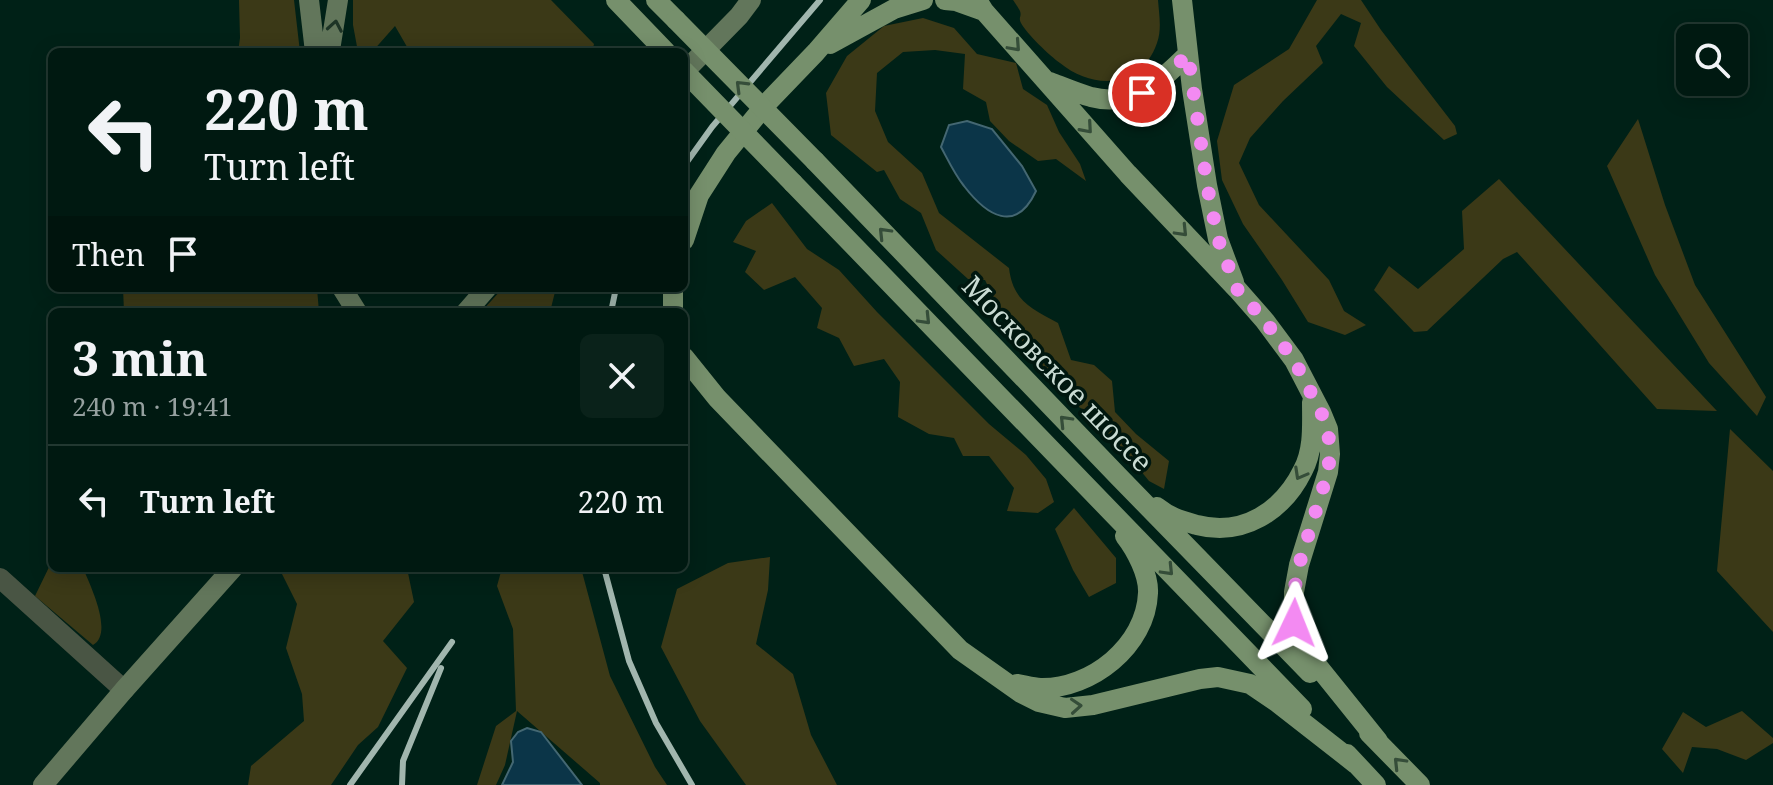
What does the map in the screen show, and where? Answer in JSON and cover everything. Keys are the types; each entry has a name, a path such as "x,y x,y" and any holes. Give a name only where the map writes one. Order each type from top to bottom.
{"main road":[{"path":"309,0 315,48"},
{"path":"330,48 338,0"},
{"path":"616,0 660,45"},
{"name":"Московское шоссе","path":"656,0 1420,785"},
{"path":"688,68 751,0"},
{"path":"688,228 699,195 726,153 766,104 861,0"},
{"path":"816,52 894,9 923,0"},
{"path":"945,0 981,6 1128,174 1237,289 1294,360 1328,429 1330,454 1328,472 1299,565 1294,592 1294,623 1304,649 1378,741"},
{"path":"1182,0 1207,185 1218,239 1237,289"},
{"path":"1047,81 1094,98 1119,99 1142,93 1163,79 1188,54"},
{"name":"Московское шоссе","path":"688,76 1376,785"},
{"path":"470,308 484,292"},
{"path":"688,362 717,398 960,650 1021,693 1039,702 1065,708 1093,705 1200,679 1233,679 1250,684 1278,703 1356,764"},
{"path":"1119,477 1171,518 1212,528 1242,526 1270,512 1304,469 1312,443 1312,398"},
{"path":"1005,682 1041,688 1068,685 1093,676 1115,659 1142,621 1148,592 1143,570 1131,543 1094,494"},
{"path":"43,785 229,572"}],"street":[{"path":"0,578 124,690"}],"shaded area":[{"path":"239,0 294,0 300,48 239,48"},
{"path":"353,0 551,0 594,44 593,48 408,48 395,26 376,48 357,48"},
{"path":"1013,0 1158,0 1159,38 1150,58 1128,77 1101,81 1087,78 1060,63 1033,38 1021,23 1020,11"},
{"path":"1317,0 1361,0 1455,126 1457,134 1444,140 1387,87 1354,46 1361,23 1341,14 1316,46 1323,63 1250,138 1239,163 1259,205 1329,280 1344,311 1366,325 1345,335 1308,322 1243,224 1222,180 1217,141 1234,85 1289,49"},
{"path":"923,18 954,28 977,54 1016,63 1023,89 1047,105 1059,132 1080,164 1086,181 1056,159 1038,161 1009,141 990,121 986,102 963,89 965,54 935,50 903,52 877,73 875,111 888,142 922,173 939,213 1009,268 1019,296 1058,323 1071,360 1094,365 1112,381 1115,412 1169,461 1164,489 1149,481 1109,435 1099,418 1077,406 1068,383 1050,373 1023,346 1020,329 1000,311 985,280 968,279 936,250 921,213 900,199 884,170 877,172 831,135 826,93 847,56 884,26"},
{"path":"1638,119 1695,285 1766,397 1757,416 1709,363 1655,275 1607,166"},
{"path":"1499,179 1717,411 1657,409 1517,252 1503,259 1427,331 1414,332 1374,290 1389,266 1418,289 1464,249 1462,211"},
{"path":"772,203 807,249 839,270 989,424 1026,455 1046,479 1054,502 1038,513 1007,511 1014,488 989,456 963,456 954,438 929,434 898,417 900,382 884,359 854,366 839,338 817,328 822,308 795,277 764,290 745,272 756,251 733,242 746,221"},
{"path":"123,292 317,292 319,308 124,308"},
{"path":"499,292 555,292 551,308 485,308"},
{"path":"1730,429 1773,471 1773,632 1717,571"},
{"path":"1074,508 1116,558 1116,583 1089,597 1055,529"},
{"path":"770,557 768,590 756,644 793,674 811,735 837,785 746,785 700,721 661,647 677,589 728,563"},
{"path":"48,569 48,572 85,572 101,620 99,639 93,645 35,596"},
{"path":"281,572 408,572 414,602 383,641 407,668 378,727 358,745 331,785 248,785 251,766 304,721 302,694 286,648 297,604"},
{"path":"501,572 582,572 610,676 667,785 600,785 517,711 505,765 496,785 477,785 496,726 516,711 513,629 497,586"},
{"path":"1742,711 1773,738 1773,743 1746,760 1717,749 1692,747 1683,773 1662,749 1683,712 1706,727"}],"water":[{"path":"967,121 992,129 1022,166 1036,191 1020,213 1001,216 992,212 973,197 955,172 941,147 949,125"},
{"path":"527,728 541,732 582,785 502,785 513,762 511,741 518,732"}],"railway":[{"path":"688,160 712,127 820,0"},
{"path":"612,308 615,292"},
{"path":"605,572 629,661 656,723 692,785"},
{"path":"350,785 452,642"},
{"path":"402,785 403,761 441,668"}],"route":[{"path":"1142,93 1163,79 1188,54 1218,239 1237,289 1294,360 1328,429 1328,472 1299,565 1294,592 1294,623"}]}
